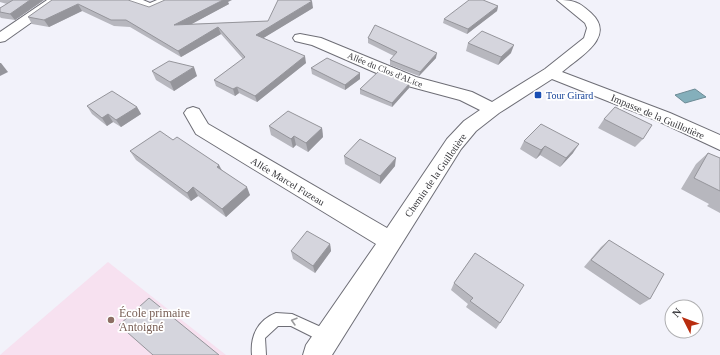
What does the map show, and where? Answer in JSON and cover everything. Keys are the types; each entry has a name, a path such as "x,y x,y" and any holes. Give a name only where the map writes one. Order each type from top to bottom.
{"street":[{"path":"0,38 56,0"},
{"path":"131,0 151,8 168,0"},
{"name":"Chemin de la Guillotière","path":"316,355 454,144 470,126 493,108 551,73 595,34 595,28 592,22 564,0"},
{"name":"Allée du Clos d'ALice","path":"300,38 316,41 419,85 466,96 493,108"},
{"name":"Impasse de la Guillotière","path":"551,73 664,117 720,143"},
{"name":"Allée Marcel Fuzeau","path":"193,113 202,129 390,241"}],"lane":[{"path":"259,355 257,345 260,331 276,319 292,320 310,327 327,337"}],"shaded area":[{"name":"École primaire Antoigné","path":"108,262 226,355 0,355"}],"water":[{"path":"695,89 706,97 685,103 675,95"}],"building":[{"path":"13,0 30,0 10,14 0,12 0,8"},
{"path":"52,0 128,0 149,7 165,0 223,0 174,25 268,21 278,0 312,1 256,35 305,56 255,96 237,87 233,89 214,80 245,57 218,27 178,51 126,20 111,20 78,4 44,20 28,17"},
{"path":"469,0 483,0 498,6 468,29 444,19"},
{"path":"375,25 437,53 420,72 390,60 397,52 368,38"},
{"path":"482,31 514,45 501,57 468,43"},
{"path":"327,58 360,73 345,85 311,68"},
{"path":"169,61 194,67 170,82 152,71"},
{"path":"379,71 410,83 392,103 360,89"},
{"path":"112,91 137,107 116,120 108,114 102,118 87,106"},
{"path":"615,107 652,125 643,139 604,119"},
{"path":"288,111 322,128 306,143 294,136 291,139 269,126"},
{"path":"541,124 579,144 566,158 545,146 541,150 524,141"},
{"path":"160,131 173,140 177,137 219,165 217,167 247,187 222,209 193,187 187,193 130,151"},
{"path":"360,139 396,158 380,176 344,156"},
{"path":"708,153 720,158 720,191 694,178"},
{"path":"307,231 330,244 313,266 291,251"},
{"path":"609,240 664,274 650,299 591,260"},
{"path":"475,253 524,285 500,323 470,301 473,298 454,283"},
{"path":"149,298 219,355 153,355 119,325"}],"place":[{"name":"Tour Girard","path":"538,95"},
{"name":"École primaire Antoigné","path":"111,320"}]}
